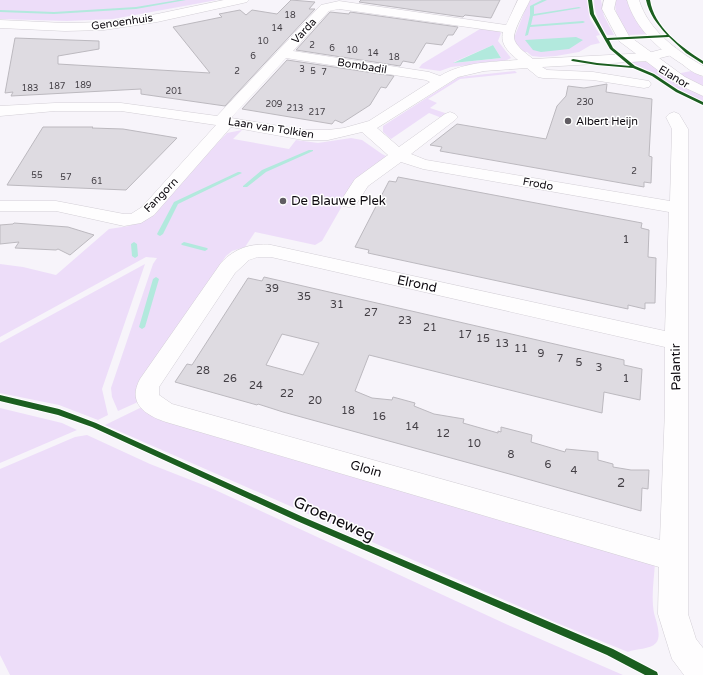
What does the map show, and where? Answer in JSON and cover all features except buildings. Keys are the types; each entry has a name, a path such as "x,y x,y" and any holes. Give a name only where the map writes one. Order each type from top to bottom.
{"street":[{"name":"Genoenhuis","path":"0,24 78,27 105,26 135,22 243,0"},
{"path":"524,0 510,29 508,38 511,46 531,78"},
{"path":"610,0 608,9 623,36 644,54 680,80 703,92"},
{"path":"633,0 639,16 655,37 671,51 703,72"},
{"name":"Varda","path":"224,121 283,53 325,8 331,6 339,5 510,29"},
{"name":"Laan van Tolkien","path":"0,111 56,107 121,107 224,121 303,135 333,134 366,127 381,120 453,74 467,70 523,63 671,51"},
{"name":"Bombadil","path":"283,53 429,76 441,81"},
{"path":"523,63 543,74 593,76 644,84"},
{"path":"349,202 361,183 450,117"},
{"name":"Palantir","path":"674,117 680,129 673,614 683,648 703,673"},
{"name":"Fangorn","path":"0,206 56,206 76,208 124,220 135,219 148,211 224,121"},
{"name":"Frodo","path":"366,127 398,155 424,164 678,208"},
{"name":"Elrond","path":"191,322 233,262 243,253 254,250 262,250 676,341"},
{"name":"Gloin","path":"191,322 148,385 146,391 149,402 166,412 674,558"}],"shaded area":[{"path":"0,0 217,0 113,19 67,21 0,19"},
{"path":"529,0 587,0 590,19 600,35 596,36 600,43 591,45 579,52 556,56 532,56 527,52 523,52 514,42 514,38"},
{"path":"594,0 601,0 604,16 614,35 607,35 602,27 596,14"},
{"path":"615,0 628,0 649,34 629,35 617,14"},
{"path":"480,29 495,29 501,33 498,41 511,58 505,61 451,67 440,71 419,68 422,64","holes":["493,45 501,58 454,63"]},
{"path":"576,37 583,40 569,49 541,52 533,50 525,40"},
{"path":"493,45 501,58 453,63"},
{"path":"629,60 647,62 655,66 703,94 703,102 678,89"},
{"path":"515,71 517,73 460,79 428,99 437,103 430,108 448,114 442,118 429,113 391,139 383,132 383,126 459,77"},
{"path":"691,71 703,77 703,89 676,74"},
{"path":"242,130 233,139 289,149 296,140 318,143 351,138 362,140 388,157 354,181 341,200 342,206 322,241 315,245 255,232 245,247 232,251 226,256 140,382 138,402 118,411 112,397 111,388 153,264 157,258 146,257 0,337 0,264 23,267 56,275 109,229 129,226 146,218 227,133"},
{"path":"145,264 102,389 108,415 98,420 59,405 0,393 0,343"},
{"path":"142,407 655,563 653,601 654,613 659,633 658,640 650,647 628,652 557,623 105,425"},
{"path":"0,408 62,423 77,430 0,463"},
{"path":"87,435 150,464 211,488 508,625 623,675 10,675 0,655 0,469 75,437"}],"waterway":[{"path":"0,11 54,13 136,8 184,0"},
{"path":"532,15 532,6 545,0"},
{"path":"532,15 579,8"},
{"path":"529,26 532,15"},
{"path":"529,26 583,22"},
{"path":"526,35 529,26"},
{"path":"245,186 264,171 311,151"},
{"path":"160,234 176,203 240,173"},
{"path":"134,244 135,256"},
{"path":"184,244 205,249"},
{"path":"142,327 156,279"}],"cycle path":[{"name":"Elanor","path":"590,0 592,14 612,49 634,67 653,75 677,91 703,104"},
{"path":"648,0 649,8 661,27 678,44 703,63"},
{"path":"606,39 670,36"},
{"path":"573,60 597,64 634,67"},
{"name":"Groeneweg","path":"0,398 59,412 94,425 300,519 610,652 654,675"}],"place":[{"name":"Albert Heijn","path":"568,121"},
{"name":"De Blauwe Plek","path":"283,201"}]}
